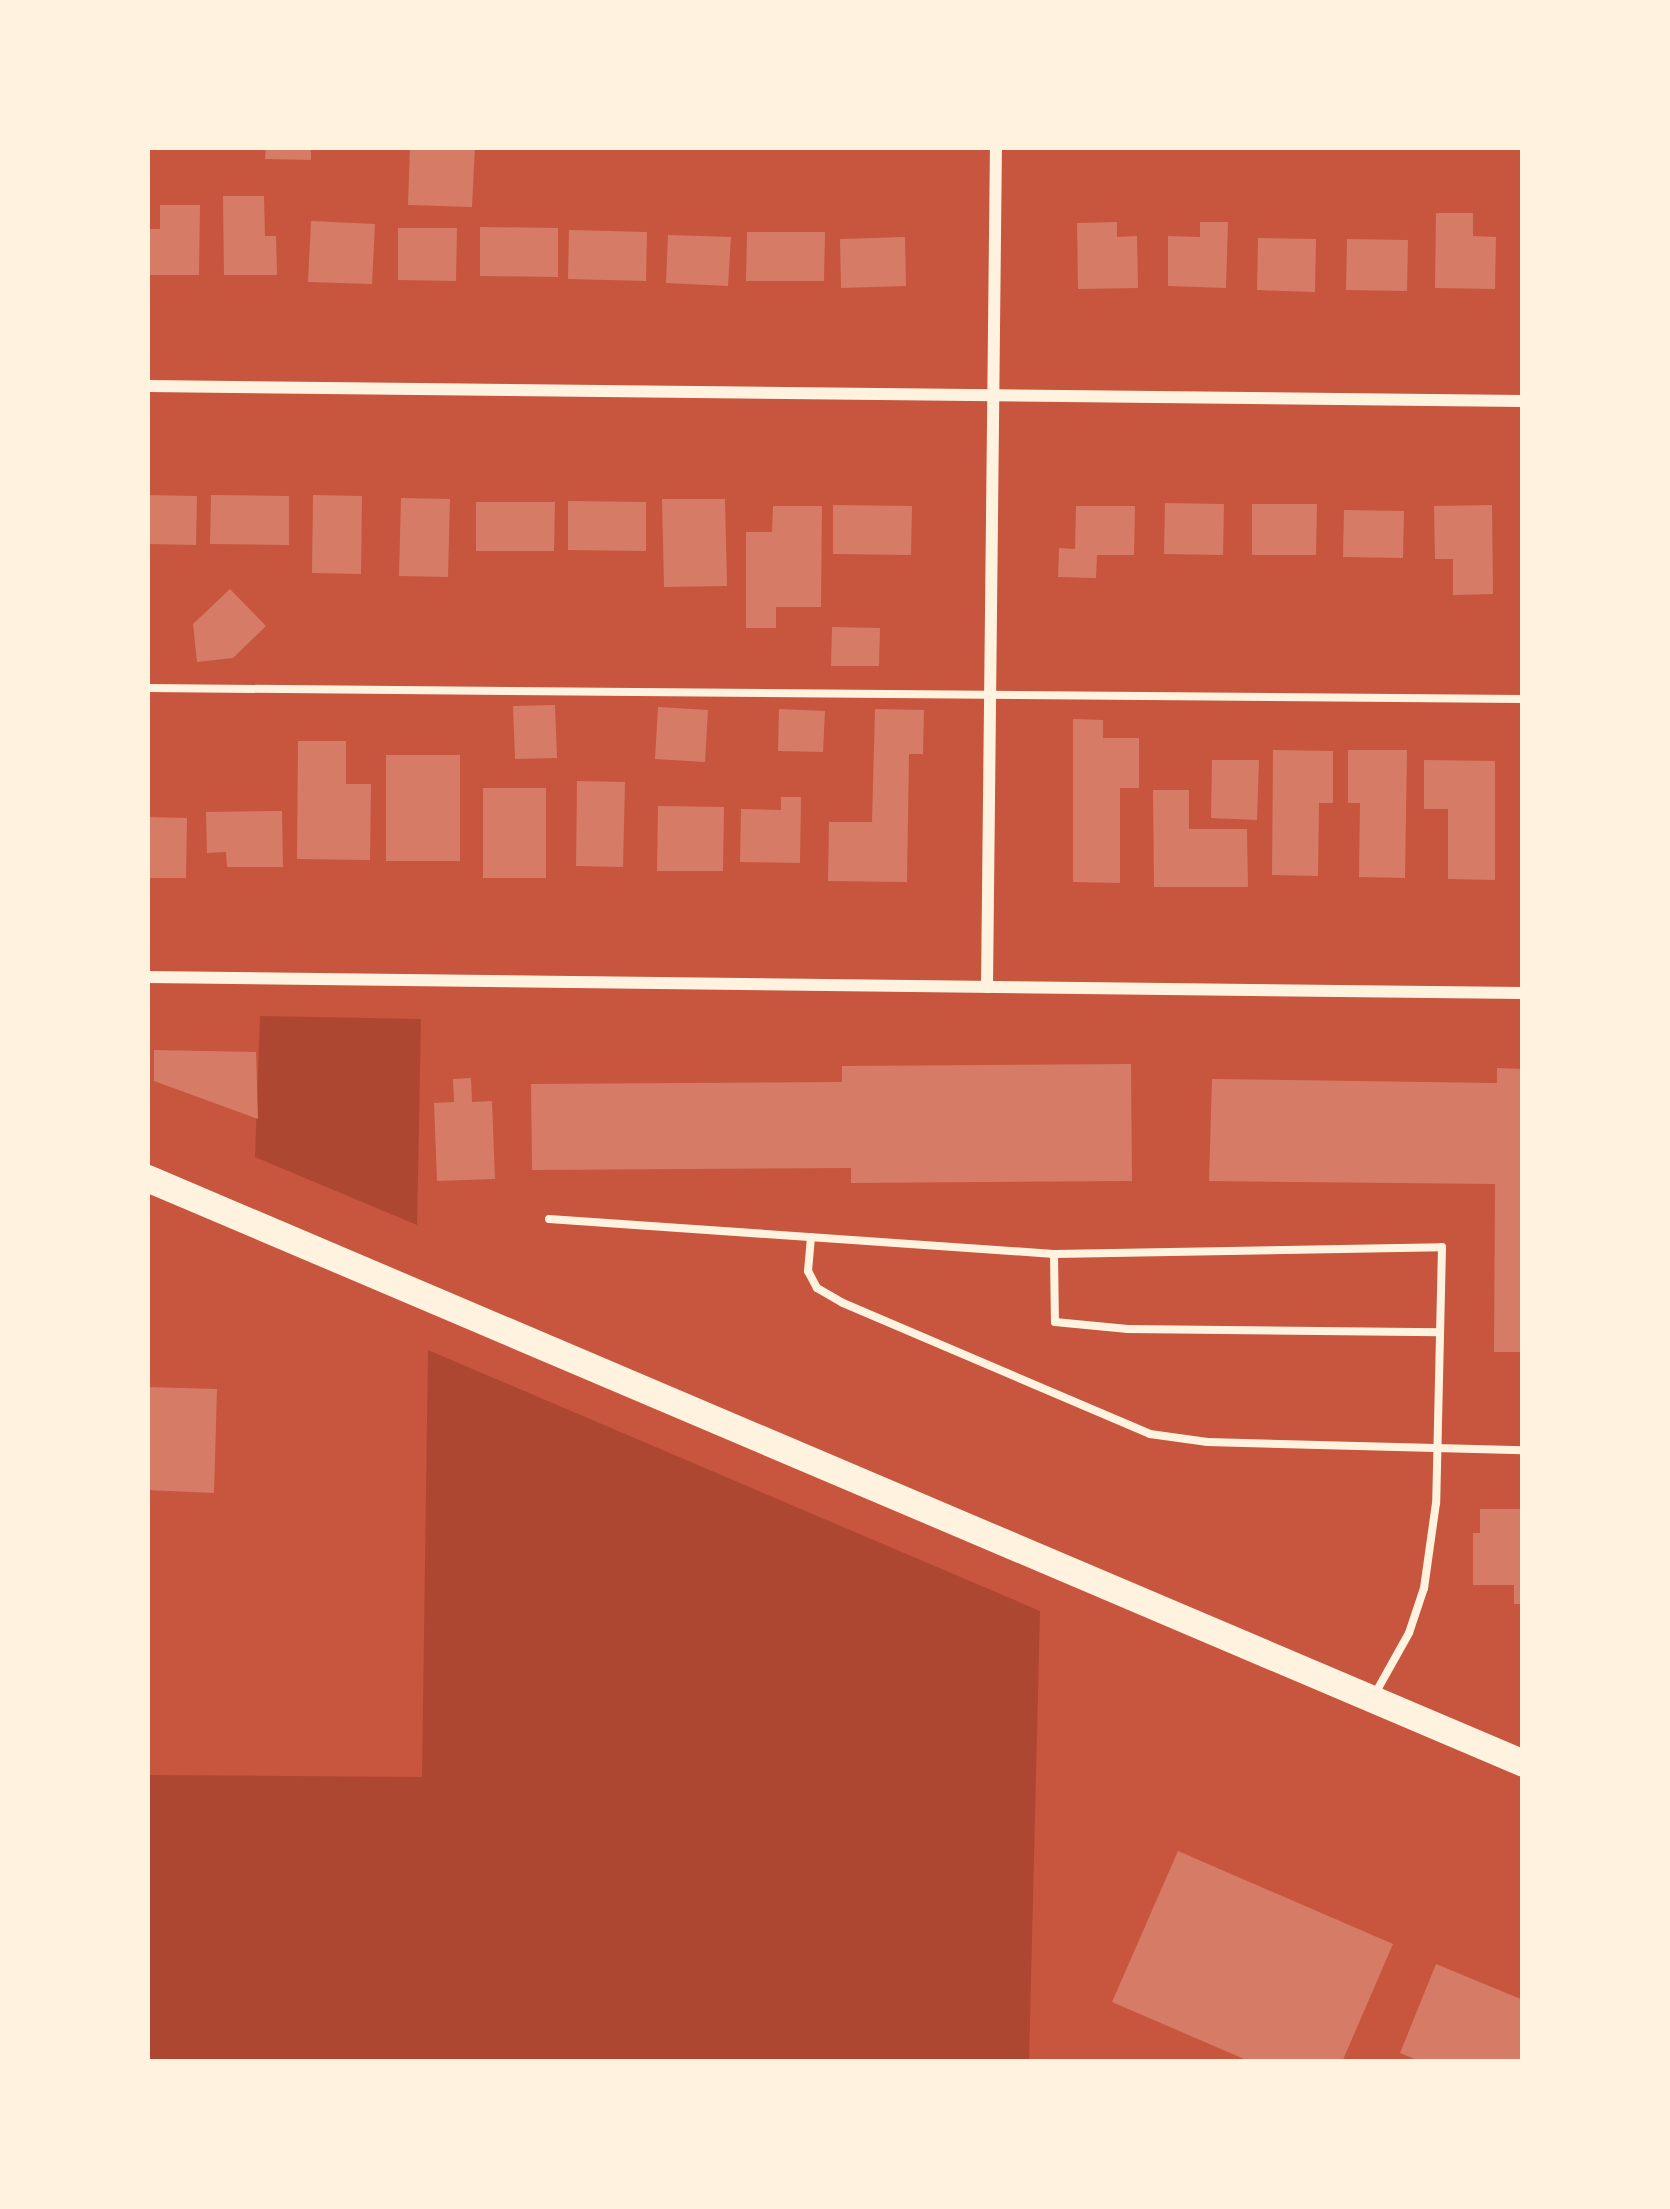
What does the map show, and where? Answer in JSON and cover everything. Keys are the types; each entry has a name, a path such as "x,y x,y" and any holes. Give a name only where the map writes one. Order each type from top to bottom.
{"main road":[{"path":"147,1178 1523,1762"}],"street":[{"path":"987,987 996,147"},
{"path":"147,386 1523,401"},
{"path":"147,977 1523,993"}],"lane":[{"path":"147,688 1523,699"},
{"path":"549,1219 1054,1254 1442,1247 1437,1450 1424,1588 1409,1633 1372,1698"},
{"path":"811,1237 808,1270 817,1288 1150,1434 1207,1442 1523,1450"},
{"path":"1054,1254 1055,1322 1128,1329 1440,1332"}],"shaded area":[{"path":"260,1016 421,1019 417,1225 255,1157"},
{"path":"428,1350 1040,1611 1029,2062 147,2062 147,1775 422,1777"}],"building":[{"path":"266,147 311,147 311,160 265,159"},
{"path":"410,147 475,147 472,207 408,205"},
{"path":"223,196 264,196 265,236 276,236 277,275 224,275"},
{"path":"160,205 200,205 199,275 147,275 147,229 160,229"},
{"path":"1436,213 1473,213 1473,236 1496,237 1495,289 1435,288"},
{"path":"311,221 375,224 372,284 308,282"},
{"path":"1117,222 1117,237 1137,236 1138,288 1078,289 1077,223"},
{"path":"1200,222 1228,222 1226,288 1168,286 1168,236 1200,237"},
{"path":"480,227 558,228 558,277 480,276"},
{"path":"398,228 457,228 456,281 398,280"},
{"path":"569,230 647,232 646,281 568,279"},
{"path":"747,232 825,232 824,281 746,281"},
{"path":"668,235 731,237 728,286 666,283"},
{"path":"905,237 906,286 841,288 840,239"},
{"path":"1258,238 1316,239 1315,292 1257,290"},
{"path":"1347,239 1408,240 1407,291 1346,290"},
{"path":"147,495 197,496 196,545 147,544"},
{"path":"211,495 289,496 289,545 210,544"},
{"path":"313,495 362,496 361,574 312,573"},
{"path":"401,498 450,499 448,577 399,576"},
{"path":"662,499 725,499 727,586 664,587"},
{"path":"568,501 646,502 646,551 568,550"},
{"path":"476,502 555,502 554,551 476,551"},
{"path":"1165,503 1224,504 1223,555 1164,554"},
{"path":"1252,504 1317,504 1316,555 1252,555"},
{"path":"833,505 912,506 911,555 833,554"},
{"path":"1492,505 1493,594 1453,595 1453,559 1435,559 1434,506"},
{"path":"773,506 822,506 821,607 776,607 776,628 746,628 746,532 772,532"},
{"path":"1076,506 1135,506 1134,555 1097,555 1096,578 1058,577 1059,548 1075,549"},
{"path":"1344,510 1404,511 1403,558 1343,557"},
{"path":"230,589 266,626 233,658 197,662 193,624"},
{"path":"832,627 880,628 879,666 831,666"},
{"path":"555,705 557,758 515,759 513,706"},
{"path":"658,707 708,710 705,762 655,759"},
{"path":"779,709 825,711 823,752 778,751"},
{"path":"875,709 924,710 923,754 909,754 907,882 828,881 829,822 872,822"},
{"path":"1073,719 1103,720 1103,738 1139,738 1139,788 1120,788 1120,883 1073,882"},
{"path":"298,741 346,741 346,784 371,784 370,860 297,859"},
{"path":"1273,750 1333,751 1333,803 1319,803 1318,876 1272,875"},
{"path":"1348,750 1407,750 1405,878 1359,877 1360,803 1348,803"},
{"path":"386,755 460,755 460,861 386,861"},
{"path":"1212,760 1259,760 1257,820 1211,818"},
{"path":"1424,760 1495,761 1495,880 1448,879 1448,809 1424,809"},
{"path":"577,781 625,782 623,867 576,866"},
{"path":"483,788 546,788 546,878 483,878"},
{"path":"1153,790 1189,790 1189,829 1247,829 1248,887 1154,887"},
{"path":"781,797 801,797 800,863 740,862 741,809 781,810"},
{"path":"658,806 724,807 723,871 657,871"},
{"path":"282,811 283,867 227,867 226,852 207,853 206,812"},
{"path":"147,817 187,818 186,878 147,878"},
{"path":"154,1050 256,1052 258,1119 154,1081"},
{"path":"1131,1064 1132,1181 851,1183 851,1168 532,1170 531,1084 842,1082 842,1066"},
{"path":"1497,1068 1523,1069 1523,1352 1494,1352 1495,1184 1209,1181 1212,1079 1497,1083"},
{"path":"471,1078 472,1102 492,1101 495,1179 437,1181 434,1103 454,1102 453,1079"},
{"path":"147,1387 217,1389 214,1493 147,1490"},
{"path":"1480,1509 1523,1509 1523,1604 1514,1604 1514,1585 1473,1585 1473,1533 1480,1533"},
{"path":"1178,1851 1393,1944 1342,2062 1251,2062 1112,2002"},
{"path":"1436,1964 1523,2000 1523,2062 1422,2062 1400,2053"}]}
